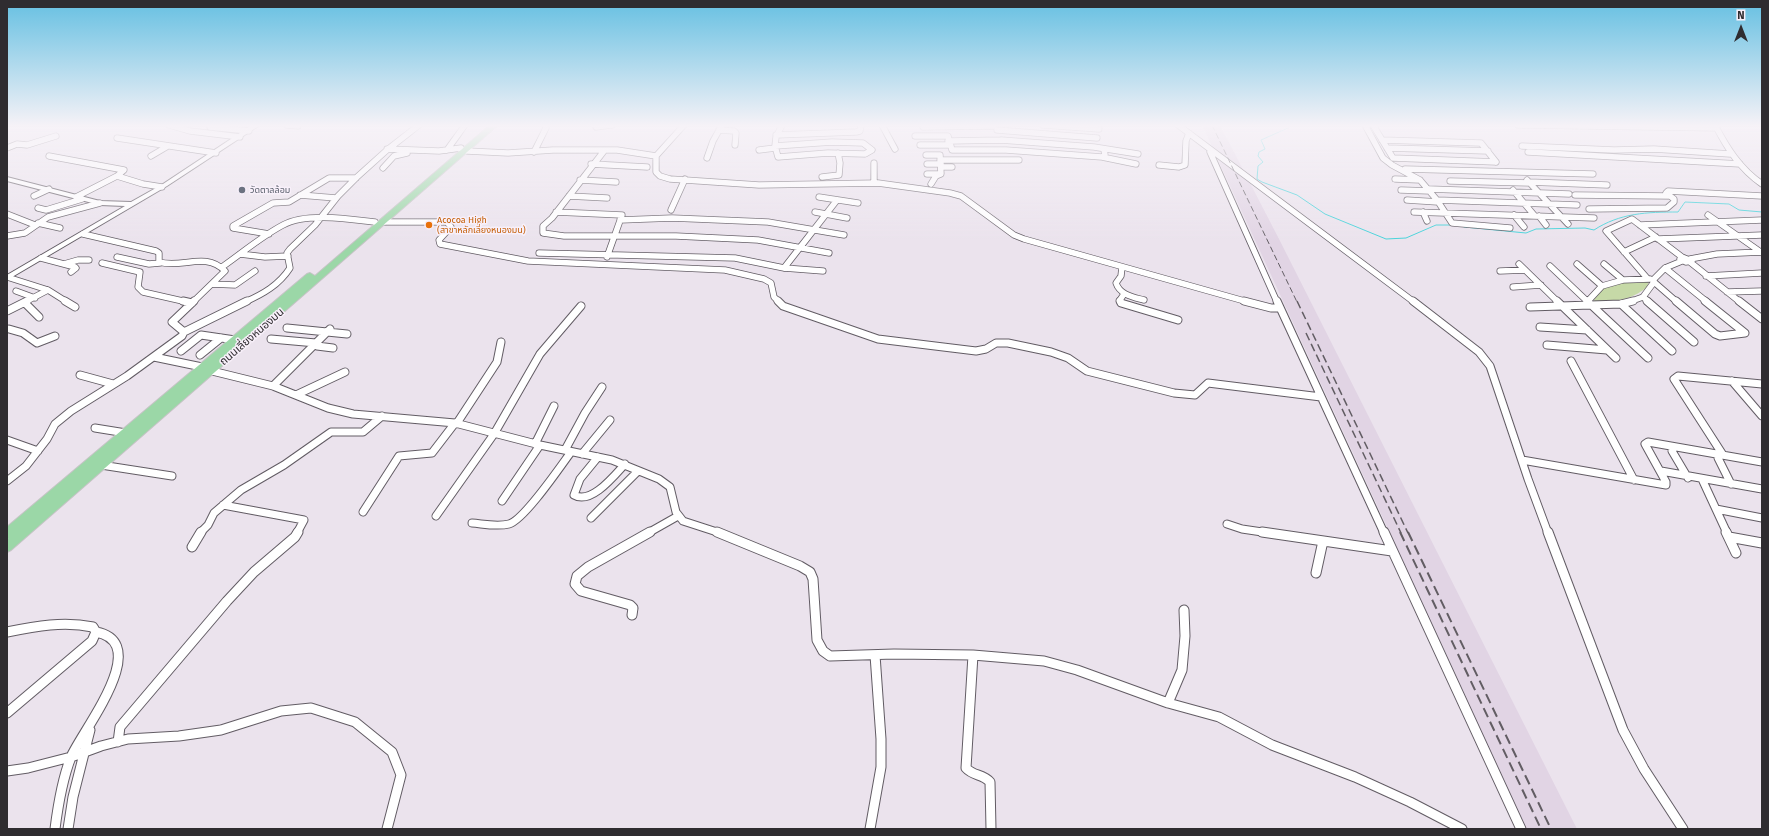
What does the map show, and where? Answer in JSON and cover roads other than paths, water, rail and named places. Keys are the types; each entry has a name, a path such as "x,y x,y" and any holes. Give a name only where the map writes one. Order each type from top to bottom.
{"highway":[{"name":"ถนนเลี่ยงหนองมน","path":"7,534 126,433 207,369 447,164"},
{"name":"ถนนเลี่ยงหนองมน","path":"7,547 101,466 207,369 235,340 285,303"}],"street":[{"path":"38,208 46,210 79,198 117,176 124,170 92,164"},
{"path":"7,278 199,164"},
{"path":"7,481 26,466 38,451 55,424 71,411 154,357 182,336 184,332 208,322 228,310 269,290 286,274 290,268 287,253 293,244 314,226 336,198 371,164"},
{"path":"383,168 387,164"},
{"path":"655,164 655,170 660,177 759,185 874,183 927,189 961,196 1014,235 1122,267 1271,308 1280,308"},
{"path":"822,177 839,175 840,164"},
{"path":"874,164 874,183"},
{"path":"931,184 936,176 941,174 941,164 952,167"},
{"path":"1159,165 1183,167 1185,164"},
{"path":"1216,164 1280,308 1521,829"},
{"path":"1230,164 1479,352 1490,366 1522,460 1623,730 1644,769 1682,829"},
{"path":"1391,164 1403,169 1420,180 1429,190 1452,223 1510,228"},
{"path":"1740,164 1746,172 1762,184"},
{"path":"647,166 591,165 552,218 543,226 543,233 551,236 676,236 758,240 829,253"},
{"path":"1403,169 1593,174"},
{"path":"1443,170 1450,180 1471,201 1480,214"},
{"path":"1467,171 1502,214"},
{"path":"1497,172 1536,216 1546,225"},
{"path":"1520,172 1568,224"},
{"path":"927,174 940,174"},
{"path":"117,176 143,184 162,187"},
{"path":"269,234 233,228 233,226 273,203 289,202 329,178 356,178"},
{"path":"7,179 100,203 132,204"},
{"path":"671,210 685,179"},
{"path":"1395,179 1420,180"},
{"path":"580,180 616,182"},
{"path":"1450,180 1607,184"},
{"path":"34,196 49,189"},
{"path":"1401,190 1460,190 1569,194"},
{"path":"1589,209 1667,208 1674,202 1666,193 1668,191 1762,196"},
{"path":"1575,195 1670,196"},
{"path":"300,196 336,198"},
{"path":"569,196 607,198"},
{"path":"819,197 858,203"},
{"path":"784,268 837,200"},
{"path":"1407,200 1577,205"},
{"path":"7,236 25,232 48,217 100,203"},
{"path":"556,212 622,215 613,237 605,265"},
{"path":"815,212 847,218"},
{"path":"1414,212 1594,218"},
{"path":"1423,212 1428,221"},
{"path":"7,214 37,224 60,228"},
{"path":"1514,215 1524,227"},
{"path":"1708,215 1761,252"},
{"path":"222,267 284,224 321,217 380,222 447,222 451,227 439,240 440,244 515,260 605,265 710,268 764,279 771,283 774,297 783,306 878,339 976,351 986,349 996,343 1008,343 1051,352 1068,358 1087,371 1174,393 1195,395 1208,382 1321,396"},
{"path":"620,220 672,218 768,222 844,235"},
{"path":"1665,268 1745,333 1720,336 1715,334 1652,280 1624,252 1606,231 1632,219 1682,259 1690,260 1717,254 1761,252"},
{"path":"1640,225 1762,220"},
{"path":"7,230 15,235"},
{"path":"83,234 156,251 159,253 160,263"},
{"path":"1624,252 1657,238 1762,235"},
{"path":"539,253 735,258 784,268 823,271"},
{"path":"240,254 265,257 288,256"},
{"path":"117,257 149,264 164,264 195,260 210,262 222,267"},
{"path":"42,258 75,267 76,268 71,272"},
{"path":"1530,307 1590,303 1621,304 1636,300 1643,297 1652,280 1665,268 1682,259"},
{"path":"63,264 78,260 89,260"},
{"path":"1690,260 1706,276 1762,319"},
{"path":"102,263 140,272 138,287 143,292 192,303"},
{"path":"1519,264 1616,358"},
{"path":"1577,264 1602,286"},
{"path":"1604,264 1623,280"},
{"path":"1550,266 1648,358"},
{"path":"184,332 172,322 212,284 224,270 222,267"},
{"path":"1122,267 1121,276 1116,285 1124,294 1144,300"},
{"path":"1500,271 1525,270"},
{"path":"212,284 235,285 255,271"},
{"path":"1706,276 1762,273"},
{"path":"7,278 48,290 75,307"},
{"path":"1590,303 1594,293 1602,286 1623,280 1652,280"},
{"path":"1513,287 1541,286"},
{"path":"7,311 48,290"},
{"path":"16,291 35,298"},
{"path":"1727,292 1762,291"},
{"path":"1124,294 1120,300 1121,303 1178,320"},
{"path":"1643,297 1694,342"},
{"path":"25,303 39,316"},
{"path":"1621,304 1672,350"},
{"path":"436,516 494,434 540,354 582,306"},
{"path":"1750,310 1762,310"},
{"path":"1540,327 1587,330"},
{"path":"287,328 347,334"},
{"path":"8,329 23,333 37,343 55,336"},
{"path":"273,386 328,331"},
{"path":"181,351 201,335 235,340"},
{"path":"200,355 221,338"},
{"path":"271,339 316,344 317,346 333,348"},
{"path":"363,512 399,456 432,453 456,423 497,362 501,342"},
{"path":"1546,345 1607,350"},
{"path":"154,357 273,386 328,408 353,414 456,423 494,434 626,464 638,471 658,479 670,487 673,503 678,516 683,521 720,533 800,566 810,572 813,579 817,640 823,651 830,656 973,655 1044,662 1077,670 1168,703 1219,717 1272,745 1355,777 1410,802 1462,829"},
{"path":"1571,361 1634,480"},
{"path":"296,395 345,372"},
{"path":"80,375 113,384"},
{"path":"1731,484 1720,456 1674,379 1678,376 1762,384"},
{"path":"1732,381 1762,416"},
{"path":"472,523 513,523 525,510 568,451 585,413 602,387"},
{"path":"502,501 537,444 554,406"},
{"path":"192,547 201,532 208,525 214,513 241,490 284,465 332,432 363,432 382,416"},
{"path":"582,454 610,420"},
{"path":"95,428 126,433"},
{"path":"7,440 38,451"},
{"path":"1522,460 1666,485 1662,474 1645,444 1646,443 1762,462"},
{"path":"1672,451 1688,478"},
{"path":"598,457 580,479 574,495 577,498 591,496 626,464"},
{"path":"101,466 172,476"},
{"path":"591,518 638,471"},
{"path":"1662,474 1762,489"},
{"path":"1703,480 1736,553"},
{"path":"118,742 120,727 227,601 254,572 295,537 304,520 223,505"},
{"path":"1716,509 1762,518"},
{"path":"632,615 633,608 630,605 591,595 577,589 575,584 577,576 599,560 635,542 678,516"},
{"path":"1227,524 1242,529 1392,551"},
{"path":"1729,537 1762,543"},
{"path":"1316,573 1323,541"},
{"path":"1168,703 1182,670 1185,636 1184,610"},
{"path":"7,632 65,624 85,624 93,627 96,632 109,635 117,643 120,658 114,679 71,757 55,829"},
{"path":"7,713 92,641 96,632"},
{"path":"870,829 880,767 881,739 875,655"},
{"path":"973,655 966,768 972,773 985,777 990,782 990,829"},
{"path":"7,771 28,768 71,757 84,751 128,739 179,736 220,730 280,711 311,708 355,722 392,752 401,775 387,829"},
{"path":"68,829 73,798 91,722"}],"waterway":[{"path":"1260,164 1258,166 1257,179 1262,182 1297,195 1325,214 1386,239 1406,238 1436,225 1452,225"},
{"path":"1464,227 1526,233 1536,229 1585,228 1594,230 1604,224 1624,217 1655,212 1678,212 1685,202 1729,204 1739,210 1762,212"}],"railway":[{"path":"1231,164 1297,302"},
{"path":"1297,301 1408,533"},
{"path":"1306,333 1401,533"},
{"path":"1400,532 1541,829"},
{"path":"1408,532 1551,829"}],"place":[{"name":"วัดตาลล้อม","path":"242,190"},
{"name":"Acocoa High (สาขาหลักเลี่ยงหนองมน)","path":"429,225"}]}
